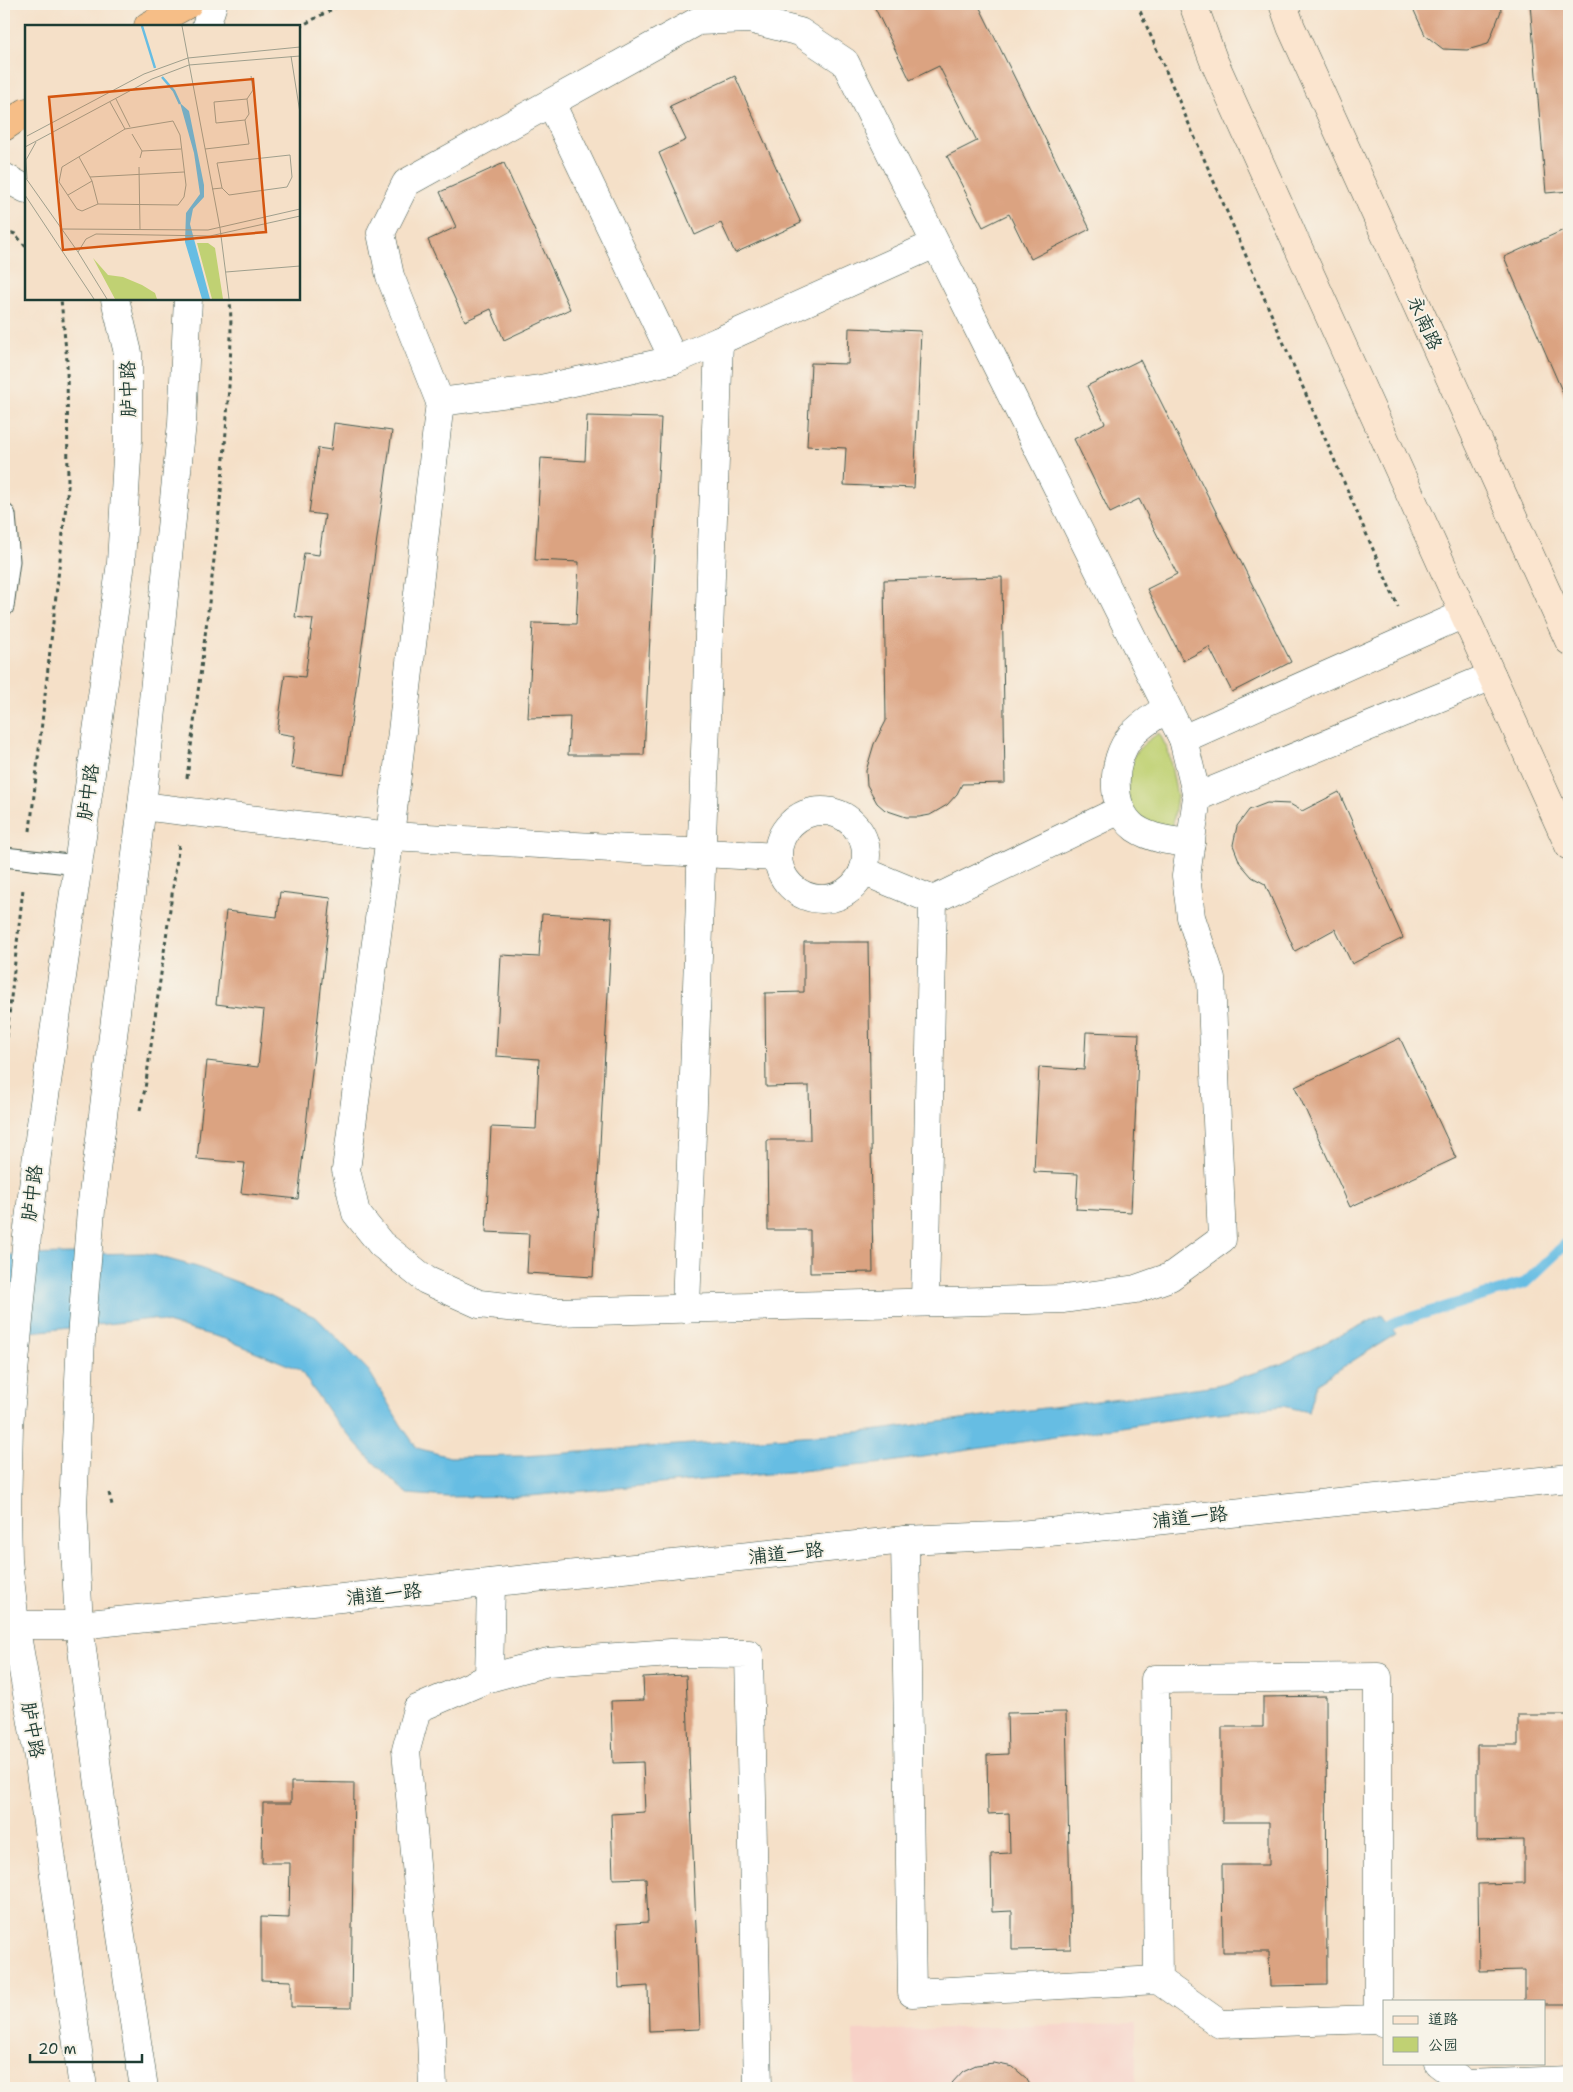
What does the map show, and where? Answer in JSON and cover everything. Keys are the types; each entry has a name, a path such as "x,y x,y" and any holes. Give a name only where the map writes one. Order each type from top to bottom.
{"highway":[{"path":"150,25 188,4"},
{"path":"4,127 25,113"}],"main road":[{"path":"1192,4 1214,59 1569,846"},
{"name":"永南路","path":"1283,4 1299,45 1569,641"}],"street":[{"path":"206,25 212,4"},
{"path":"749,19 800,32 845,62 935,244 1183,739 1197,797 1186,876 1190,917 1211,978 1222,1239 1170,1277 1136,1289 1064,1299 555,1312 480,1304 426,1280 381,1244 356,1213 346,1170 390,836 440,402 390,276 380,233 406,183 698,21 749,19"},
{"path":"551,103 674,360"},
{"path":"4,177 25,188"},
{"path":"440,402 541,389 674,360 935,244"},
{"name":"胪中路","path":"83,2088 38,1757 10,1625 7,1512 10,1425 27,1236 40,1131 121,563 128,440 128,353 114,300"},
{"path":"144,2088 103,1816 79,1625 73,1506 81,1338 91,1210 142,806 182,423 188,300"},
{"path":"686,1309 719,341"},
{"path":"1183,739 1464,614"},
{"path":"1197,797 1492,676"},
{"path":"1167,708 1142,724 1129,738 1118,759 1116,785 1120,810 1134,827 1149,835 1166,840 1191,843"},
{"path":"142,806 390,836 777,857"},
{"path":"821,810 836,813 848,820 858,830 864,843 866,857 863,872 855,884 844,894 829,899 814,899 800,894 788,885 780,872 777,857 779,843 785,830 795,820 807,813 821,810"},
{"path":"863,872 933,900 1120,810"},
{"path":"925,1302 933,900"},
{"name":"浦道一路","path":"10,1625 79,1625 905,1540 1020,1535 1569,1478"},
{"path":"905,1540 912,1993 1158,1980 1220,2024 1381,2021 1378,1677 1155,1679 1158,1980"},
{"path":"489,1678 491,1583"},
{"path":"433,2088 406,1750 417,1709 489,1678 548,1662 671,1653 749,1654 758,2088"},
{"path":"1439,2064 1466,2084 1569,2080"}],"lane":[{"path":"4,513 6,515 10,561 4,607"},
{"path":"4,857 78,865"}],"path":[{"path":"300,26 342,4"},
{"path":"1137,4 1411,638"},
{"path":"4,230 15,234 25,246"},
{"path":"4,1061 68,487 67,361 61,300"},
{"path":"138,1117 145,1089 204,647 222,480 233,338 230,300"}],"shaded area":[{"path":"1136,2023 1136,2088 854,2088 853,2031"}],"green space":[{"path":"1159,733 1168,750 1177,796 1172,830 1154,825 1137,815 1128,797 1129,771 1133,757 1143,745"}],"water":[{"path":"146,1253 197,1267 261,1291 317,1318 369,1371 417,1448 450,1457 525,1456 871,1431 1217,1385 1281,1364 1382,1315 1396,1334 1317,1383 1309,1412 1283,1406 1201,1415 876,1464 530,1496 448,1497 407,1494 372,1461 333,1418 300,1370 225,1339 152,1319 4,1335 4,1255"}],"building":[{"path":"878,4 978,4 1090,229 1031,259 1009,214 983,227 947,156 977,141 939,66 910,80 874,6"},
{"path":"1411,4 1500,4 1501,11 1488,44 1467,50 1443,49 1425,35"},
{"path":"1530,4 1569,4 1569,191 1546,193"},
{"path":"735,76 801,223 735,253 721,223 695,235 659,153 686,140 670,106"},
{"path":"504,163 570,309 504,340 491,309 465,321 428,240 456,227 440,192"},
{"path":"1569,229 1569,407 1504,257"},
{"path":"849,328 921,331 914,488 844,485 846,448 807,446 811,363 848,364"},
{"path":"1140,360 1291,662 1232,692 1209,647 1183,661 1147,589 1177,574 1139,499 1110,513 1074,439 1105,423 1087,386"},
{"path":"587,416 661,418 644,755 568,755 570,717 528,718 533,623 576,624 579,562 535,560 541,458 585,461"},
{"path":"334,423 392,431 344,775 291,768 295,736 277,733 285,675 305,677 313,619 295,617 304,553 319,555 325,515 309,513 318,448 331,450"},
{"path":"1002,577 1005,783 962,784 957,794 947,805 930,815 906,817 885,810 877,803 867,785 866,771 874,744 886,721 884,580"},
{"path":"1339,792 1403,938 1352,964 1335,929 1295,951 1265,884 1252,877 1240,863 1233,845 1237,826 1249,810 1267,803 1290,804 1302,811"},
{"path":"280,892 331,898 298,1199 241,1193 245,1163 197,1159 207,1061 258,1067 264,1010 216,1004 226,911 277,917"},
{"path":"542,914 612,918 593,1277 527,1273 529,1234 486,1232 491,1127 536,1129 539,1059 496,1056 501,955 539,957"},
{"path":"804,942 868,942 873,1272 810,1273 810,1230 768,1230 767,1140 810,1140 809,1086 766,1087 765,993 804,992"},
{"path":"1086,1032 1139,1034 1131,1212 1076,1209 1078,1174 1034,1172 1039,1067 1084,1070"},
{"path":"1400,1038 1456,1158 1350,1207 1295,1087"},
{"path":"686,1675 700,2029 649,2031 648,1986 619,1988 617,1924 648,1922 646,1878 613,1879 611,1814 645,1812 643,1762 613,1763 611,1701 644,1700 643,1677"},
{"path":"1326,1696 1327,1985 1270,1986 1269,1952 1223,1952 1222,1865 1269,1865 1269,1822 1222,1822 1222,1727 1263,1727 1263,1697"},
{"path":"1066,1712 1071,1949 1012,1950 1012,1911 992,1912 991,1854 1010,1853 1009,1813 988,1814 987,1755 1008,1754 1007,1713"},
{"path":"1518,1715 1569,1715 1569,2004 1546,2004 1546,2000 1525,2000 1525,1970 1479,1971 1478,1884 1524,1883 1524,1840 1477,1841 1477,1745 1518,1745"},
{"path":"291,1782 354,1783 351,2008 291,2007 291,1981 261,1980 261,1917 289,1918 290,1863 262,1863 263,1803 291,1803"},
{"path":"994,2063 1013,2067 1026,2078 1032,2088 950,2088 963,2071 976,2065"}],"waterway":[{"path":"1376,1333 1396,1322 1525,1283 1569,1241"}]}
